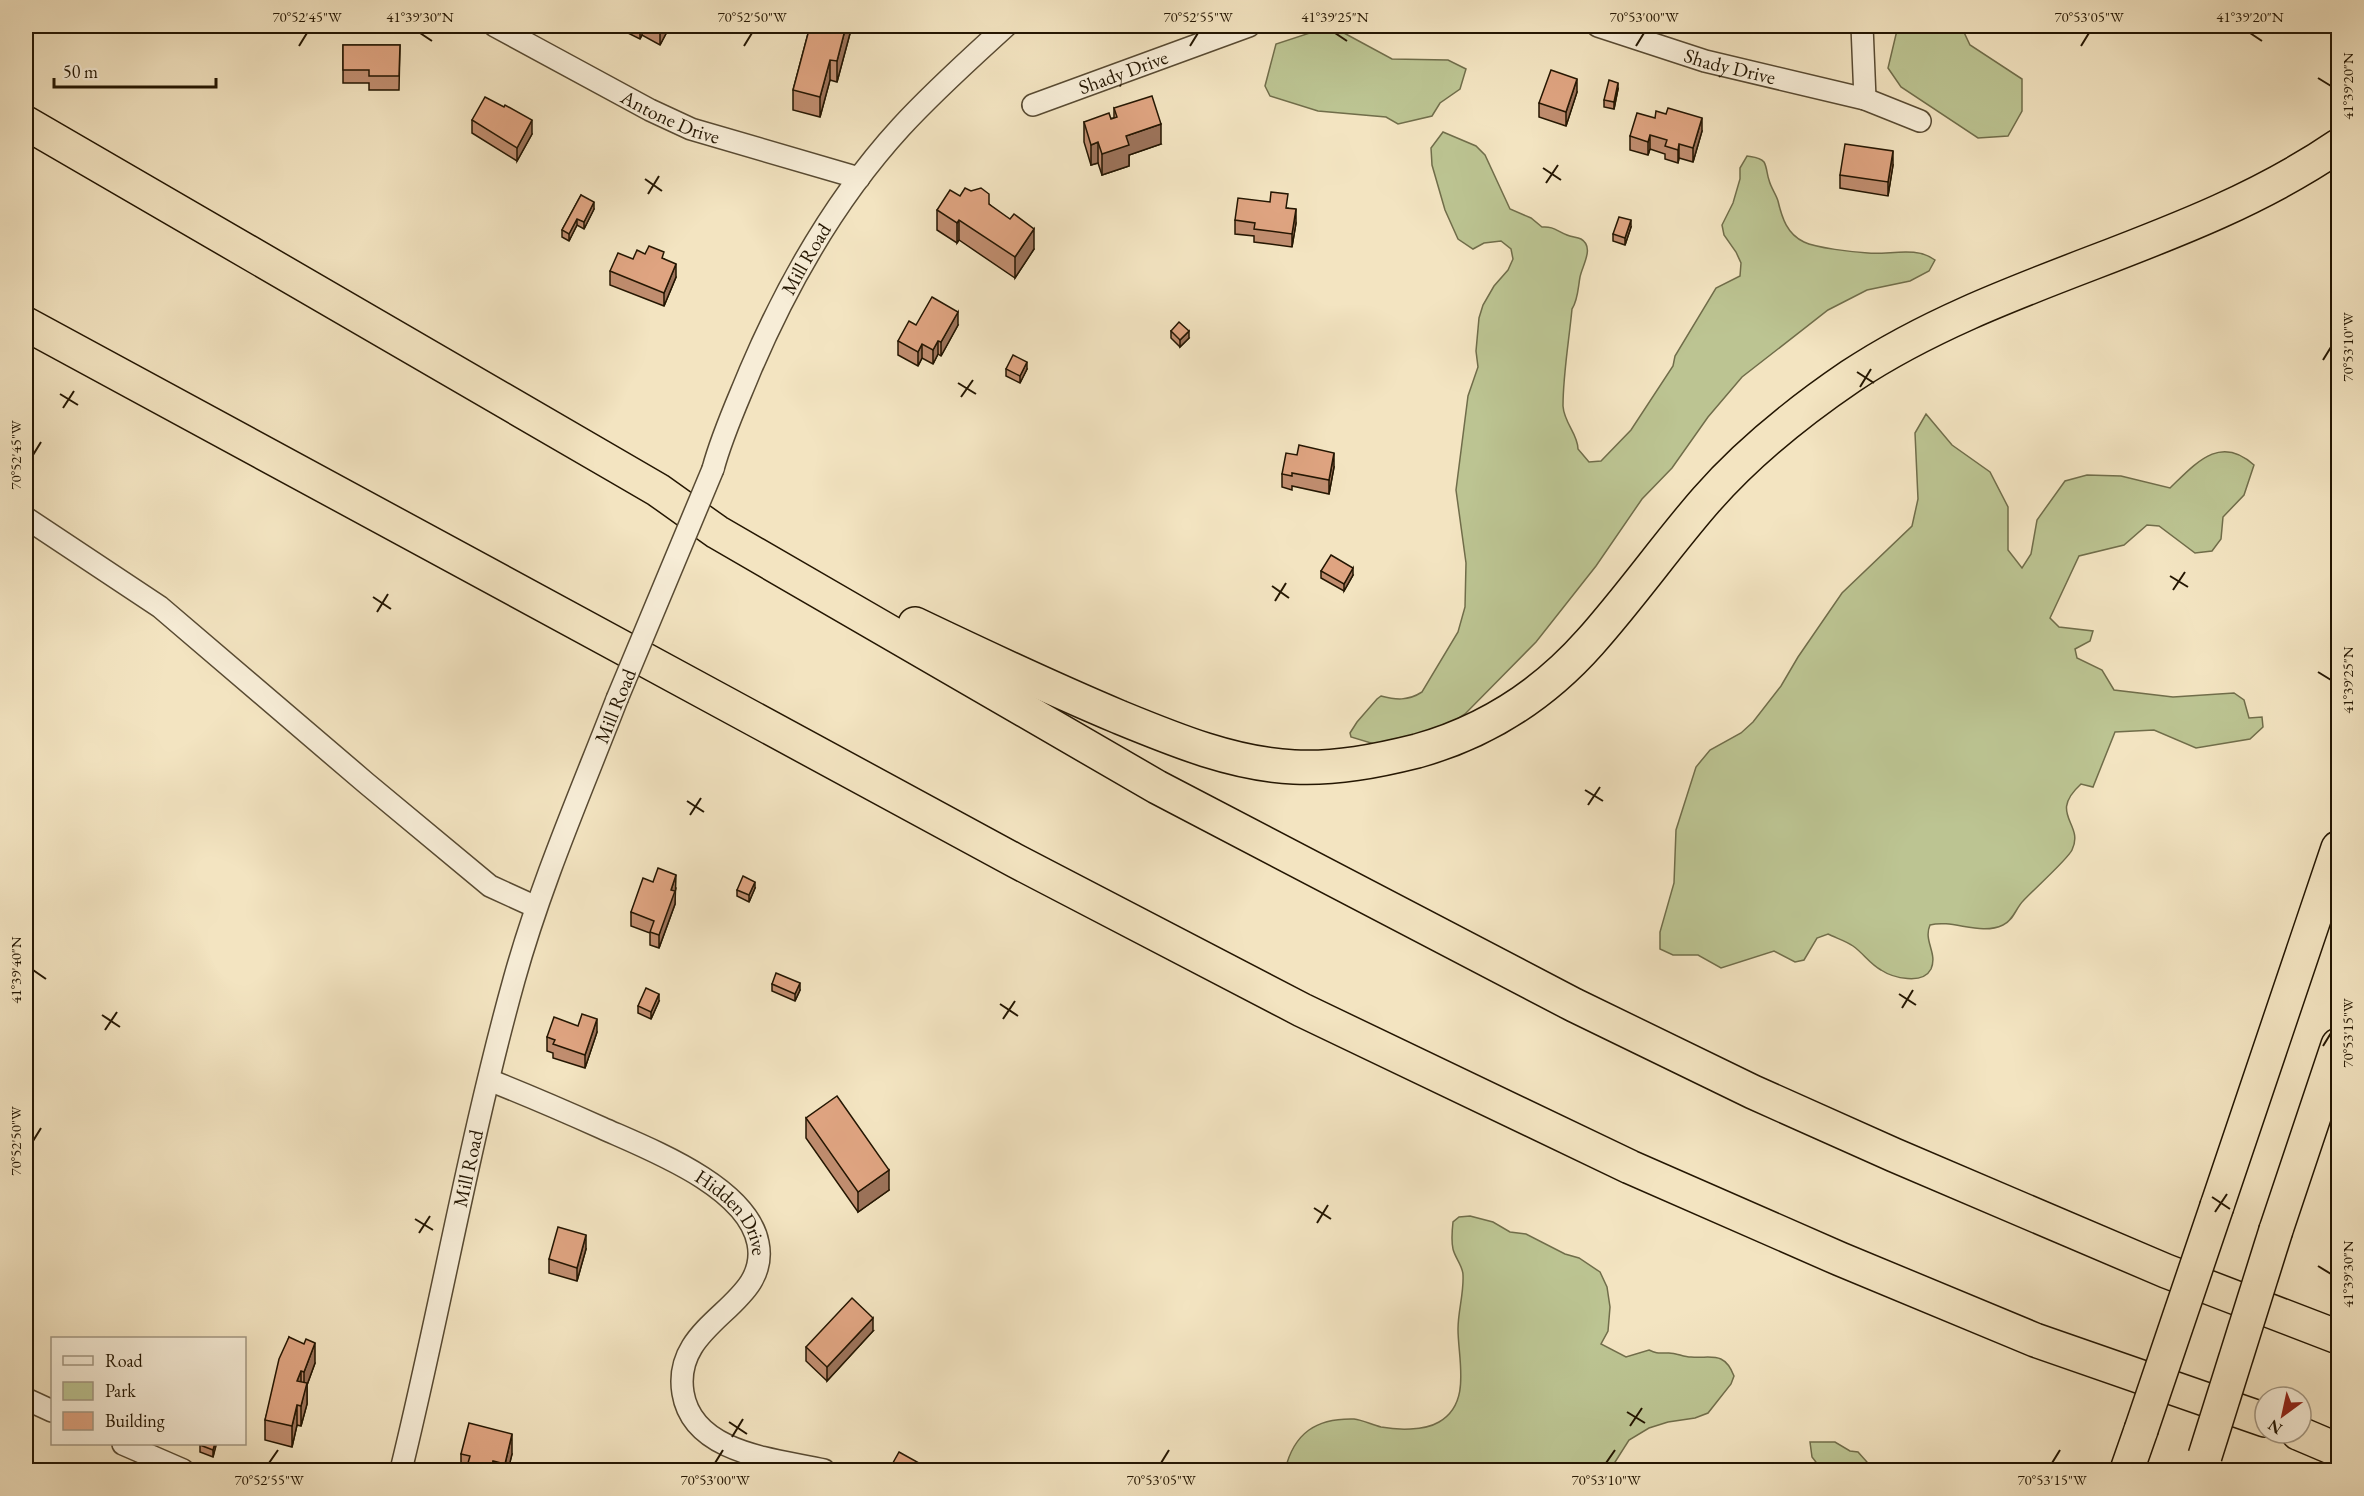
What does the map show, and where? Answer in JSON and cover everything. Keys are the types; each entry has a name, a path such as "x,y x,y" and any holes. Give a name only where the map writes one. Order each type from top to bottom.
{"highway":[{"path":"26,123 658,490 717,532 1157,787 1378,905 1743,1088 2166,1271 2338,1337"},
{"path":"717,532 1079,700 1197,748 1229,757 1289,767 1350,765 1400,755 1437,745 1491,721 1520,704 1555,677 1591,641 1683,527 1736,469 1797,415 1854,374 1885,355 1958,318 2206,218 2255,195 2300,171 2338,146"},
{"path":"26,324 1014,860 1302,1010 1619,1162 1830,1255 2046,1344 2253,1416"},
{"path":"2127,1470 2338,848"},
{"path":"2203,1463 2276,1230 2338,1045"},
{"path":"2313,1437 2338,1444"},
{"path":"2313,1439 2338,1450"}],"street":[{"name":"Antone Drive","path":"495,26 671,120 708,134 859,178"},
{"name":"Mill Road","path":"401,1470 489,1080 536,907 560,839 713,469 727,426 791,283 824,228 859,178 900,129 934,92 1006,26"},
{"name":"Shady Drive","path":"1033,105 1249,26"},
{"name":"Shady Drive","path":"1598,26 1705,61 1865,99 1920,121"},
{"path":"1863,26 1865,99"},
{"path":"26,518 160,608 490,886 536,907"},
{"name":"Hidden Drive","path":"489,1080 667,1157 713,1185 743,1213 753,1228 758,1243 759,1259 754,1275 747,1288 701,1332 691,1345 684,1360 682,1376 684,1401 699,1428 723,1445 824,1470"},
{"path":"26,1399 51,1411"},
{"path":"127,1445 183,1470"}],"green space":[{"path":"1331,26 1392,59 1448,60 1466,69 1460,89 1440,103 1432,116 1398,124 1386,117 1318,111 1270,96 1265,86 1276,44"},
{"path":"1898,26 1961,26 1970,45 2022,79 2022,111 2008,136 1978,138 1901,87 1888,68"},
{"path":"1443,132 1476,146 1485,155 1510,209 1531,218 1542,227 1552,228 1585,242 1587,252 1577,298 1572,309 1563,406 1578,449 1589,462 1601,461 1631,430 1673,366 1675,356 1716,288 1740,276 1741,263 1724,235 1722,225 1733,203 1740,179 1740,168 1747,156 1764,162 1786,225 1798,239 1826,248 1853,252 1911,252 1920,253 1935,260 1929,271 1910,281 1867,290 1828,310 1742,377 1708,417 1672,468 1642,499 1596,566 1536,642 1465,714 1419,744 1394,750 1351,737 1350,733 1381,696 1402,699 1422,692 1458,632 1465,607 1466,563 1456,490 1468,396 1478,367 1476,351 1479,318 1483,305 1494,286 1508,270 1513,259 1511,249 1501,241 1484,243 1473,249 1458,239 1445,210 1432,165 1431,148"},
{"path":"1926,414 1952,445 1990,472 2008,507 2008,550 2022,568 2031,554 2037,520 2065,481 2087,475 2121,476 2170,488 2199,462 2219,452 2230,452 2242,456 2254,465 2244,495 2223,517 2221,539 2212,551 2195,553 2159,526 2147,525 2124,545 2079,556 2050,618 2059,627 2093,631 2090,641 2075,649 2077,658 2102,670 2114,690 2173,697 2234,693 2244,700 2249,718 2262,717 2263,727 2250,739 2196,748 2154,730 2115,732 2093,787 2081,784 2071,795 2067,804 2075,841 2069,855 2023,901 2009,921 2003,925 1985,929 1948,924 1930,925 1928,936 1933,963 1931,969 1922,977 1907,978 1886,973 1873,965 1853,946 1828,934 1817,938 1804,960 1795,962 1774,951 1721,968 1698,955 1673,955 1660,949 1660,932 1674,883 1676,830 1696,767 1710,750 1741,733 1753,722 1781,686 1842,593 1912,526 1918,499 1915,433"},
{"path":"1470,1216 1493,1222 1510,1232 1526,1234 1565,1254 1579,1258 1600,1272 1607,1287 1610,1307 1608,1331 1601,1344 1626,1357 1649,1350 1688,1357 1716,1357 1726,1362 1730,1368 1734,1376 1731,1384 1708,1413 1649,1428 1629,1440 1610,1470 1285,1470 1294,1446 1301,1437 1309,1430 1328,1421 1354,1419 1381,1427 1410,1429 1433,1425 1449,1414 1456,1404 1461,1380 1458,1329 1463,1275 1453,1249 1453,1222 1459,1217"},
{"path":"1810,1442 1835,1442 1850,1451 1858,1452 1867,1462 1868,1470 1822,1470 1812,1457"}],"building":[{"path":"810,26 846,26 837,61 830,60 820,97 793,90"},
{"path":"343,45 400,45 399,76 369,76 369,70 343,70"},
{"path":"1551,70 1577,79 1566,112 1539,103"},
{"path":"1609,80 1618,83 1614,102 1604,100"},
{"path":"1152,96 1161,124 1126,136 1129,145 1102,154 1098,142 1091,145 1084,122 1109,113 1111,119 1117,117 1114,108"},
{"path":"485,97 532,120 517,148 472,120"},
{"path":"1668,108 1702,118 1693,148 1679,144 1678,150 1665,146 1667,140 1650,135 1648,142 1630,136 1637,113 1655,118 1656,111 1666,114"},
{"path":"1845,144 1893,151 1888,182 1840,175"},
{"path":"965,188 971,191 981,188 989,194 989,204 1010,219 1014,214 1034,229 1015,257 959,220 957,223 937,210 950,190 960,196"},
{"path":"1271,192 1288,194 1286,208 1296,209 1292,234 1254,229 1255,223 1235,220 1238,198 1270,202"},
{"path":"581,195 594,202 584,222 577,219 569,234 562,230"},
{"path":"1619,217 1631,220 1625,238 1613,234"},
{"path":"649,246 664,252 662,258 676,264 664,293 610,271 618,253 633,259 637,250 645,254"},
{"path":"932,297 958,312 941,342 938,341 933,350 922,344 918,352 898,341 909,321 916,325"},
{"path":"1179,322 1189,331 1180,340 1171,331"},
{"path":"1013,355 1027,362 1020,376 1006,369"},
{"path":"1299,445 1334,453 1329,480 1292,473 1292,476 1282,474 1286,453 1297,455"},
{"path":"1331,555 1353,568 1344,584 1321,571"},
{"path":"658,868 676,875 671,890 675,891 659,935 650,932 654,921 631,912 643,878 653,882"},
{"path":"743,876 755,882 749,895 737,890"},
{"path":"776,973 800,983 795,994 772,984"},
{"path":"646,988 659,994 651,1012 638,1006"},
{"path":"582,1014 597,1019 585,1055 553,1044 555,1040 547,1037 554,1017 578,1026"},
{"path":"837,1096 889,1170 858,1192 806,1118"},
{"path":"558,1227 586,1235 577,1268 549,1259"},
{"path":"852,1298 873,1318 827,1367 806,1347"},
{"path":"289,1337 304,1344 306,1339 315,1343 304,1372 301,1371 297,1381 307,1383 301,1406 297,1405 292,1426 265,1420 279,1359"},
{"path":"469,1423 512,1434 505,1464 493,1461 491,1470 466,1470 470,1456 461,1454"},
{"path":"200,1445 214,1445 213,1450"},
{"path":"899,1452 919,1463 915,1470 889,1470"}]}
